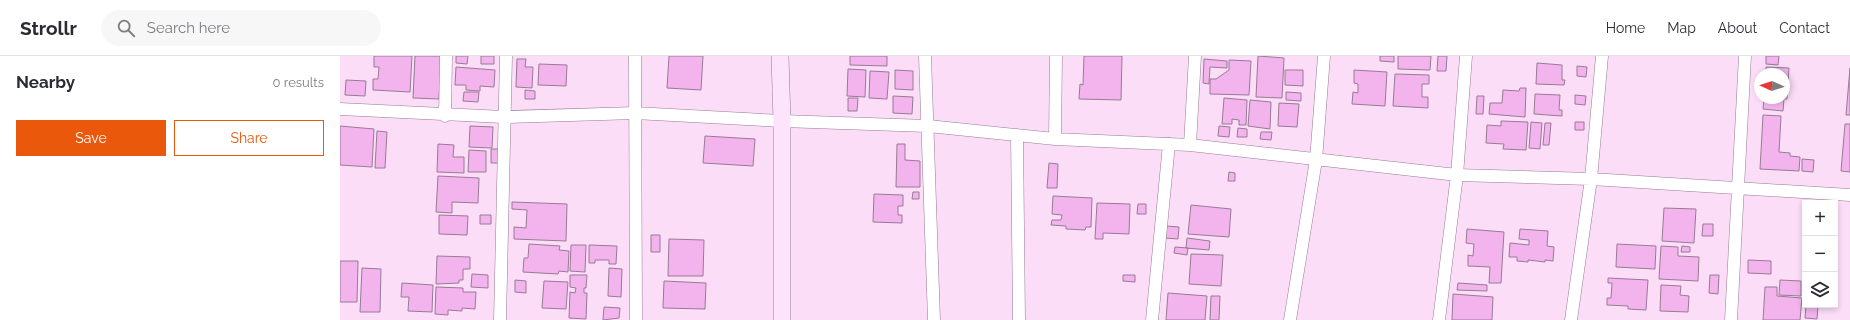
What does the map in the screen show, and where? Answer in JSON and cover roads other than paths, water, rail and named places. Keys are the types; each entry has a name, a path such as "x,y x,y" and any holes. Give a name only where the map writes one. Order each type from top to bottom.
{"main road":[{"path":"780,56 782,121 782,320"}],"street":[{"path":"445,116 446,56"},
{"path":"500,320 506,56"},
{"path":"635,56 636,320"},
{"path":"925,56 934,320"},
{"path":"1055,138 1056,56"},
{"path":"1190,145 1195,56"},
{"path":"1290,320 1316,160 1324,56"},
{"path":"1439,320 1457,175 1466,56"},
{"path":"1571,320 1591,179 1602,56"},
{"path":"1730,320 1745,56"},
{"path":"340,109 445,116 504,118 635,113 782,121 928,126 1055,138 1190,145 1457,175 1591,179 1850,195"},
{"path":"1017,135 1019,320"},
{"path":"1152,320 1169,144"}]}
